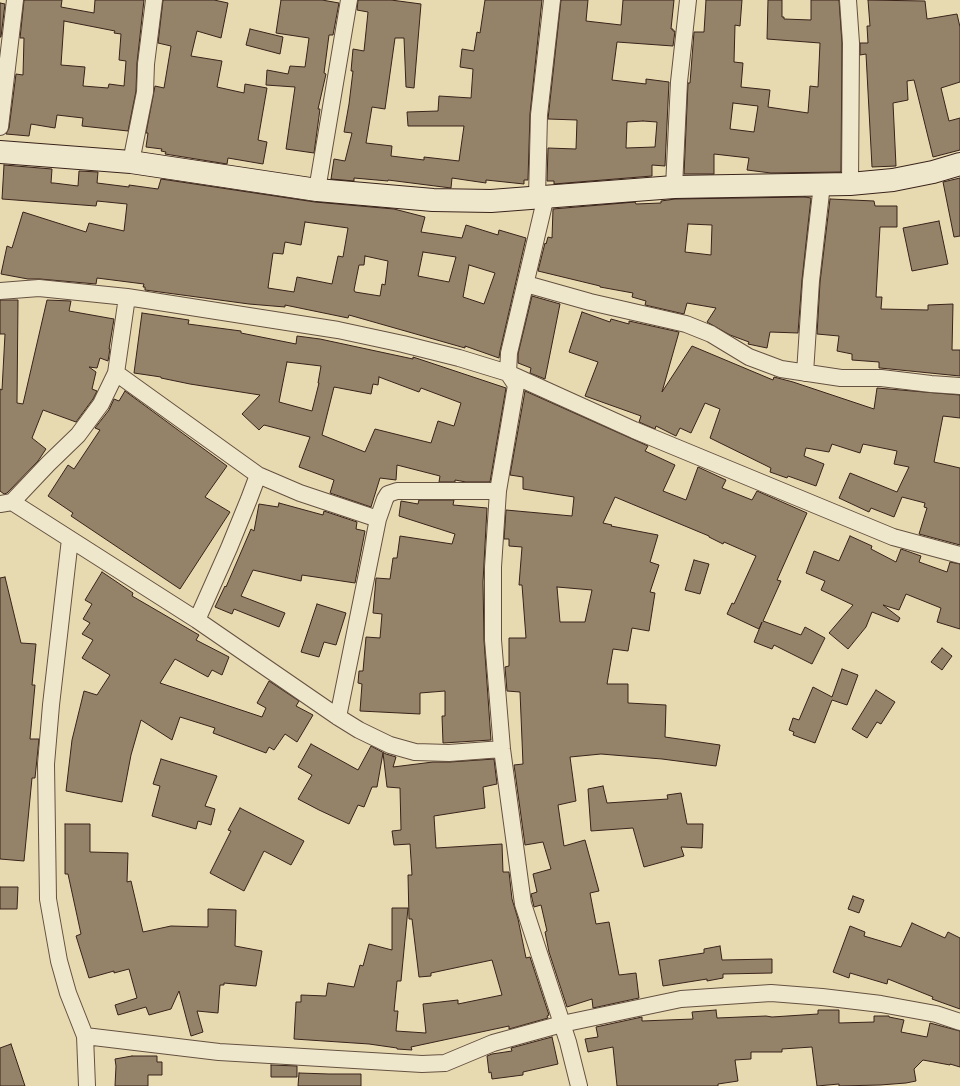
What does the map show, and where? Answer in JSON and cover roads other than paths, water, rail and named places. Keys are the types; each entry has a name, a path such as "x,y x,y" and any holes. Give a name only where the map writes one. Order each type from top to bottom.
{"street":[{"path":"0,127 15,0"},
{"path":"131,162 145,92 146,64 154,0"},
{"path":"317,190 349,0"},
{"path":"552,0 539,115 541,196 526,284 509,353 508,373 516,385 498,492 493,567 493,640 502,750 523,904 568,1042 579,1086"},
{"path":"674,187 679,82 688,0"},
{"path":"848,0 851,43 850,184"},
{"path":"0,152 131,162 317,190 433,200 491,201 674,187 850,184 893,180 933,172 960,164"},
{"path":"805,373 811,281 822,184"},
{"path":"526,284 590,302 686,324 711,334 749,357 781,369 841,378 881,378 960,386"},
{"path":"0,290 39,288 127,297 338,330 445,354 508,373 634,430 893,537 960,555"},
{"path":"127,297 116,373 101,404 78,435 6,503 70,540 197,620 359,730 390,745 415,752 449,753 502,750"},
{"path":"116,373 258,475 300,493 378,519"},
{"path":"197,620 235,534 258,475"},
{"path":"338,717 378,519 388,494 397,491 498,492"},
{"path":"70,540 51,705 46,764 48,899 61,967 68,993 85,1036 87,1086"},
{"path":"85,1036 219,1052 422,1064 445,1063 493,1043 562,1024 681,998 771,993 881,1004 936,1014 960,1022"}]}
